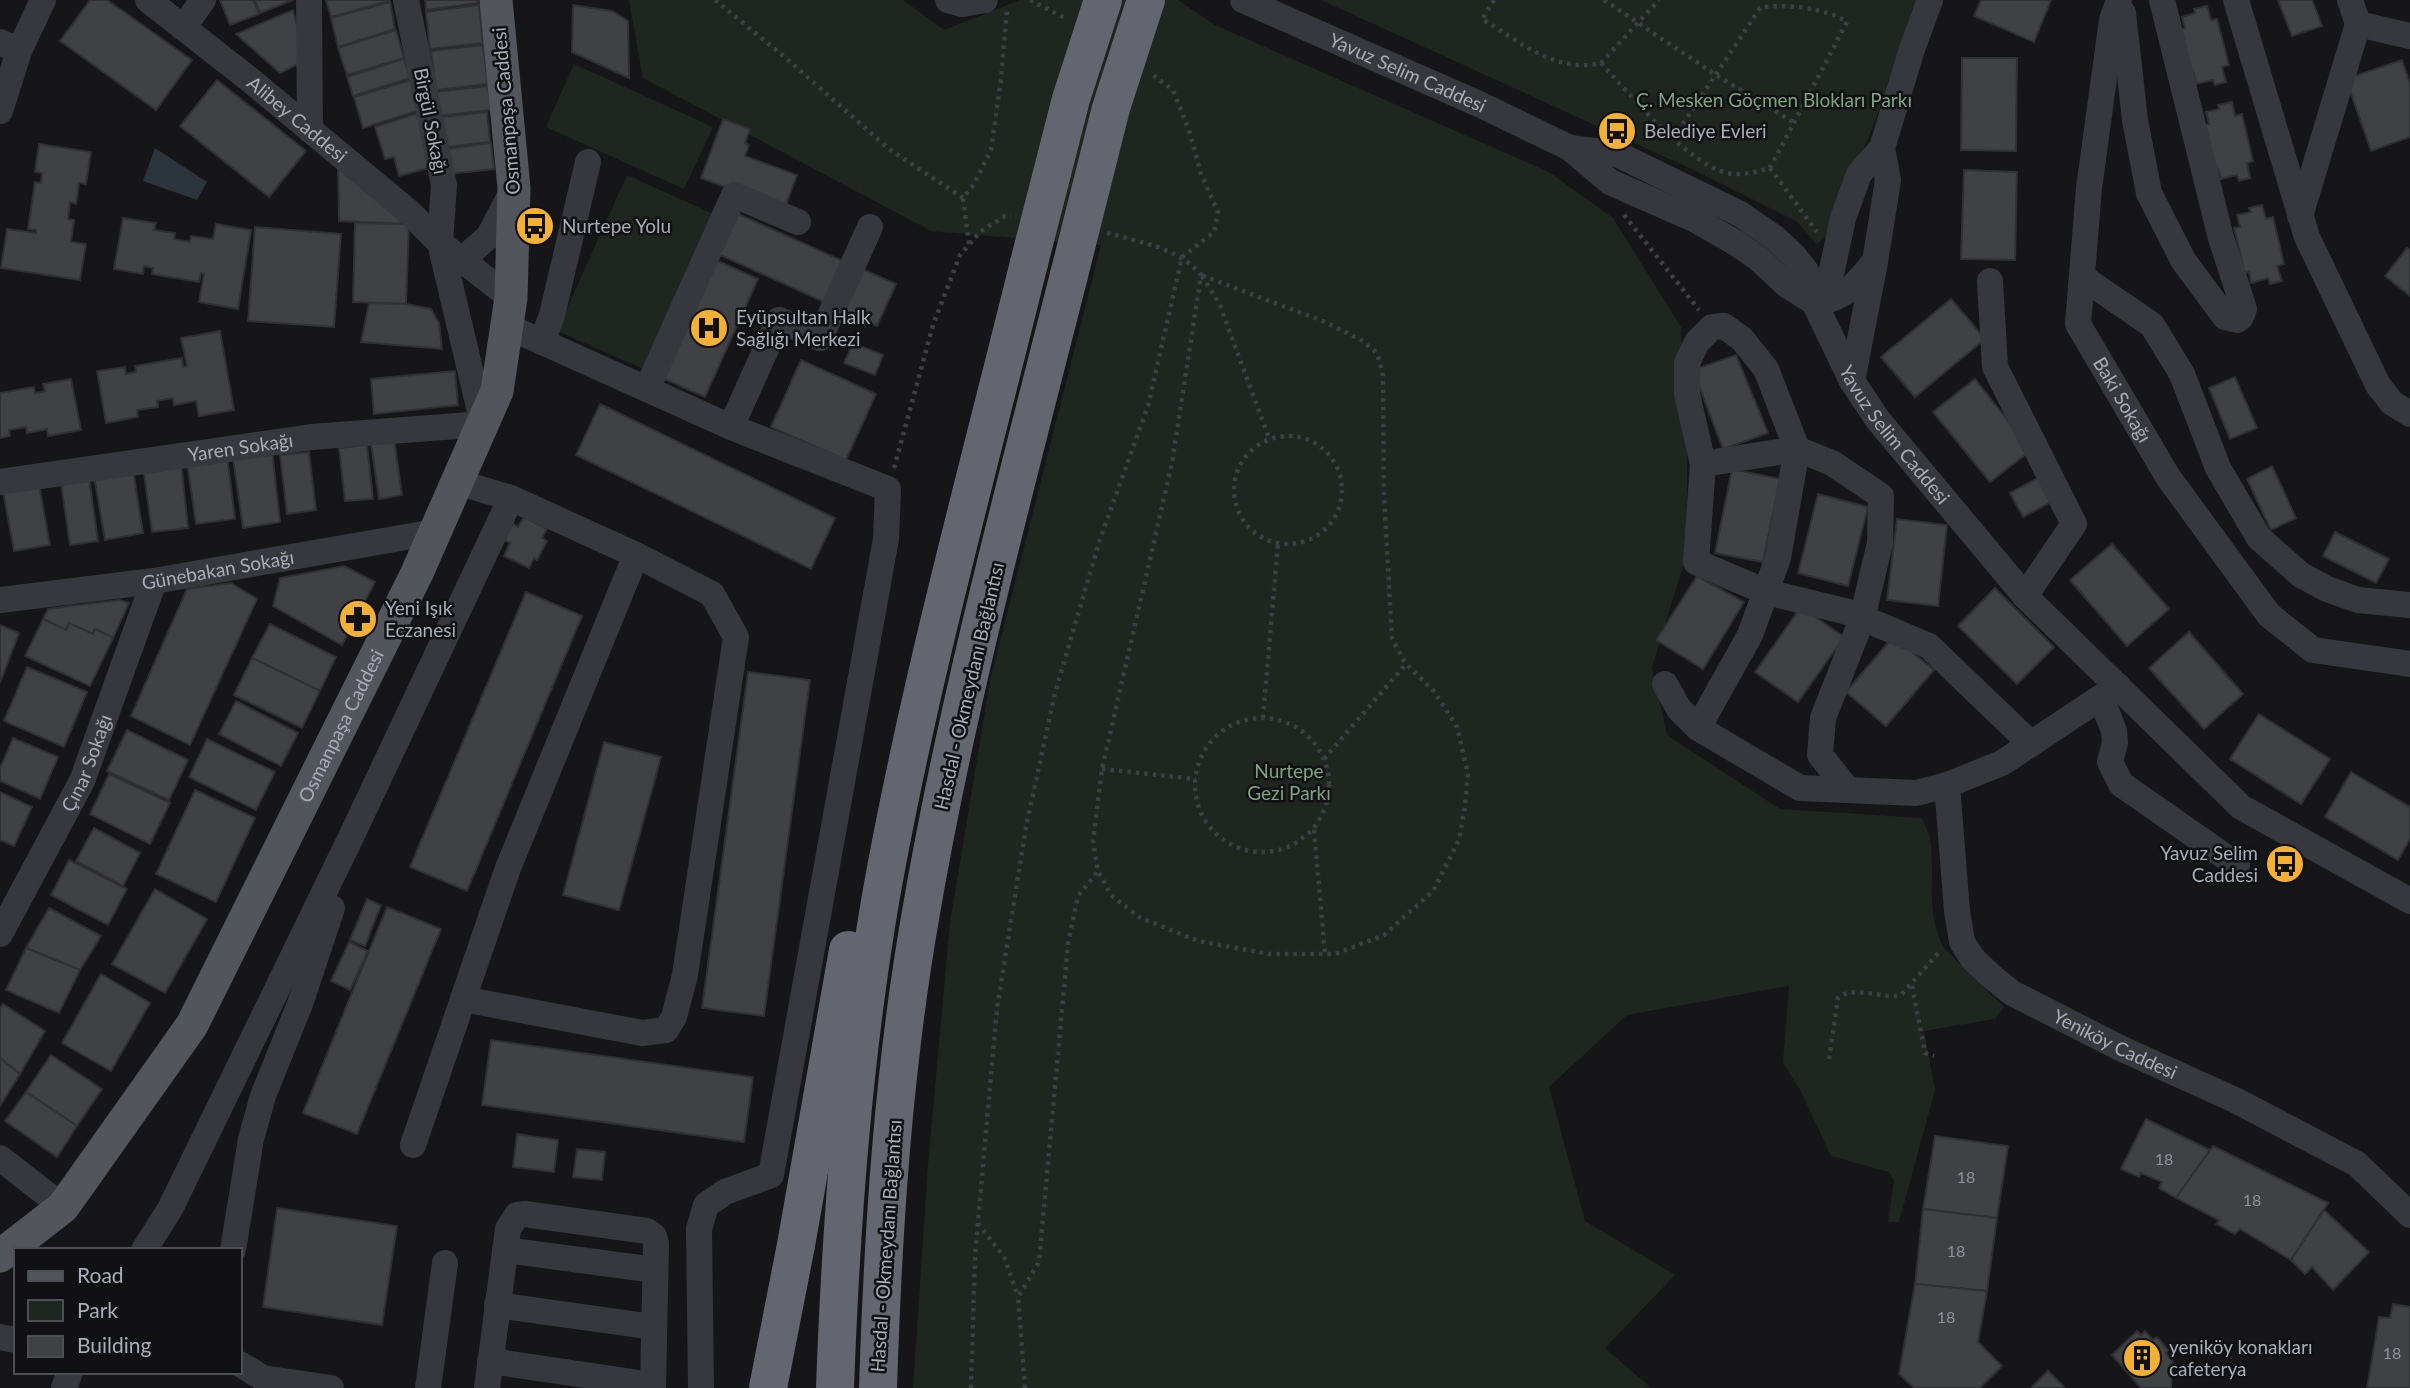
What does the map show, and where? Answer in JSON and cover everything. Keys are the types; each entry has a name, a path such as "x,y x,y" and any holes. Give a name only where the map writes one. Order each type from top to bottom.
{"highway":[{"path":"835,1388 842,1222 856,1075 879,910 914,735 963,524 1071,99 1103,0"},
{"name":"Hasdal - Okmeydanı Bağlantısı","path":"877,1388 889,1165 899,1069 920,920 959,722 1111,107 1146,0"},
{"path":"768,1388 867,854 887,793 914,735"},
{"path":"791,1388 797,1294 796,1244"}],"main road":[{"name":"Osmanpaşa Caddesi","path":"0,1256 63,1207 192,1025 411,586 497,391 509,312 514,188 496,0"}],"street":[{"path":"0,111 10,46 43,0"},
{"name":"Alibey Caddesi","path":"148,0 409,212 440,243 462,260 509,312"},
{"path":"183,28 203,0"},
{"path":"309,0 310,130"},
{"name":"Birgül Sokağı","path":"406,0 444,185 440,243"},
{"path":"948,0 962,4 985,0"},
{"name":"Yavuz Selim Caddesi","path":"1243,0 1481,105 1570,148 1609,182 1694,219 1736,243 1758,258 1788,286 1814,302"},
{"path":"1814,302 1825,287 1832,270 1843,218 1859,174 1882,148 1912,48 1930,0"},
{"path":"2120,0 2135,120 2148,193 2183,260 2225,317 2237,320 2244,309 2221,238 2162,0"},
{"name":"Baki Sokağı","path":"2120,0 2110,33 2090,188 2078,324 2168,477 2269,615 2313,650 2410,664"},
{"path":"2236,0 2307,237 2378,386 2392,403 2410,414"},
{"path":"2300,216 2354,12 2410,36"},
{"name":"Yavuz Selim Caddesi","path":"1570,148 1617,154 1709,198 1775,238 1806,271 1814,302 1852,382 1878,420 2109,692 2241,807 2410,901"},
{"path":"1852,382 1888,180 1882,148"},
{"path":"542,342 552,315 588,162"},
{"path":"462,260 489,236 514,188"},
{"path":"647,389 734,195 798,222"},
{"path":"1794,256 1818,255 1825,250 1843,218"},
{"path":"731,427 779,320 820,338 870,228"},
{"path":"440,243 483,424"},
{"path":"1814,302 1825,302 1841,296 1856,285 1875,262"},
{"path":"2082,276 2152,325 2182,374 2218,468 2259,538 2301,575 2327,589 2358,600 2410,605"},
{"path":"1990,281 1995,368 2074,524 2025,596"},
{"path":"449,283 509,312 542,342 731,427 888,489 886,538 771,1175 725,1192 706,1205 699,1229 701,1388"},
{"path":"1698,728 1750,635 1766,592 1778,558 1797,449 1766,369 1742,339 1724,326 1712,327 1698,342 1687,363 1686,394 1703,464 1696,562 1766,592 1848,612 1929,646 2031,744"},
{"name":"Yaren Sokağı","path":"0,482 312,437 483,424"},
{"path":"1703,464 1797,449 1832,463 1881,496 1880,542 1862,618 1823,718 1820,755 1848,790"},
{"path":"457,482 511,498 636,555 712,594 736,637 685,975 674,1017 666,1030 642,1032 463,999"},
{"path":"145,1248 170,1209 366,807 511,498"},
{"name":"Günebakan Sokağı","path":"0,600 153,581 435,532"},
{"path":"413,1145 508,869 636,555"},
{"name":"Çınar Sokağı","path":"0,934 82,781 153,581"},
{"path":"1665,684 1679,709 1698,728 1800,788 1916,793 1947,785 2002,763 2109,692 2115,731 2110,762 2121,784 2237,865"},
{"name":"Yeniköy Caddesi","path":"1947,785 1962,943 1973,959 2012,993 2120,1048 2235,1100 2357,1164 2410,1215"},
{"path":"233,1248 251,1139 263,1096 300,1004 366,807"},
{"path":"0,1158 63,1207"},
{"path":"487,1388 490,1361 497,1305 508,1229 517,1215 535,1215 647,1231 654,1236 653,1387 490,1361"},
{"path":"505,1250 655,1270"},
{"path":"428,1388 445,1263"},
{"path":"497,1305 654,1327"},
{"path":"242,1365 263,1378 331,1388"}],"path":[{"path":"715,0 889,149 963,198"},
{"path":"969,244 963,198 974,184 991,150 1001,79 1007,0"},
{"path":"1030,0 1070,20"},
{"path":"1494,0 1482,19 1543,57 1570,66 1601,63 1659,0"},
{"path":"1604,0 1716,75 1793,122"},
{"path":"1601,63 1673,139 1726,173 1745,175 1770,168 1847,22 1839,16 1784,6 1760,8 1673,139"},
{"path":"971,1388 975,1255 997,1008 1026,827 1055,693 1100,539 1147,406 1182,257 1214,232 1217,212 1201,174 1189,130 1173,90 1142,68"},
{"path":"1770,168 1814,225 1825,250"},
{"path":"1622,187 1615,202 1712,327"},
{"path":"888,489 933,325 960,255 980,232 1004,216 1015,215"},
{"path":"1102,231 1155,246 1182,257 1201,275 1219,303 1269,438"},
{"path":"1201,275 1323,321 1361,340 1377,353 1383,375 1385,508 1392,639 1406,664 1434,691 1457,727 1468,774 1459,840 1433,891 1384,935 1335,954 1269,954 1198,941 1139,917 1111,895 1098,871 1093,841 1102,768 1172,463 1201,275"},
{"path":"1290,435 1308,439 1323,448 1335,462 1341,480 1342,497 1337,514 1327,528 1296,544 1278,544 1261,537 1247,526 1237,510 1233,493 1235,475 1243,458 1269,438 1290,435"},
{"path":"1263,718 1278,544"},
{"path":"1324,759 1406,664"},
{"path":"1263,718 1281,720 1301,730 1317,745 1324,759 1330,787 1325,809 1314,829 1297,843 1276,851 1254,852 1232,845 1214,832 1202,815 1195,793 1196,771 1204,751 1218,734 1237,723 1263,718"},
{"path":"1102,768 1196,779"},
{"path":"1314,829 1325,954"},
{"path":"1018,1297 1038,1262 1068,944 1078,896 1098,871"},
{"path":"1829,1059 1838,998 1844,993 1853,992 1893,997 1901,995 1960,928"},
{"path":"1911,985 1925,1053 1934,1056"},
{"path":"978,1223 1005,1259 1018,1297 1025,1388"}],"green space":[{"name":"Nurtepe Gezi Parkı","path":"629,0 903,0 944,30 1020,0 1178,0 1215,25 1549,172 1613,218 1681,327 1687,451 1687,553 1652,667 1667,735 1780,809 1922,818 1931,844 1933,911 1939,937 1945,949 2004,1007 1995,1019 1924,1031 1935,1090 1899,1222 1888,1222 1894,1180 1889,1172 1831,1156 1800,1090 1783,1063 1789,986 1627,1015 1549,1087 1585,1221 1675,1275 1605,1348 1651,1388 913,1388 928,1165 950,923 990,681 1101,245 931,231 643,78"},
{"name":"Ç. Mesken Göçmen Blokları Parkı","path":"1321,0 1924,0 1829,234 1817,244 1796,221 1700,173"},
{"path":"574,64 713,127 684,189 546,127"},
{"path":"627,175 720,217 650,372 557,331"}],"shaded area":[{"path":"155,148 207,182 197,200 143,181"}],"building":[{"path":"90,0 107,0 192,60 156,110 60,41"},
{"path":"220,0 253,0 259,14 230,25"},
{"path":"255,0 293,0 260,13"},
{"path":"326,0 389,0 389,1 331,17"},
{"path":"425,0 478,0 478,3 426,10"},
{"path":"1981,0 2051,0 2034,42 1974,16"},
{"path":"2278,0 2312,0 2322,26 2292,36"},
{"path":"390,2 395,29 338,47 331,18"},
{"path":"479,5 483,43 430,49 426,12"},
{"path":"573,5 612,11 628,21 629,78 572,52"},
{"path":"2207,6 2211,20 2217,19 2229,65 2222,67 2226,82 2215,85 2213,80 2196,84 2194,73 2190,74 2179,30 2185,28 2182,17 2195,13 2194,9"},
{"path":"293,10 306,60 280,73 236,34"},
{"path":"396,30 404,58 347,75 338,48"},
{"path":"483,45 488,84 436,90 431,51"},
{"path":"1962,58 2017,58 2016,151 1961,150"},
{"path":"404,59 410,78 353,96 347,77"},
{"path":"2402,60 2410,84 2410,137 2371,151 2346,79"},
{"path":"217,80 306,151 269,197 180,126"},
{"path":"411,80 420,110 363,128 354,97"},
{"path":"488,86 491,110 438,116 435,92"},
{"path":"2232,102 2235,116 2242,114 2253,161 2247,163 2250,178 2239,181 2237,175 2221,179 2218,169 2214,170 2203,125 2209,124 2206,112 2219,109 2218,105"},
{"path":"421,112 436,166 399,176 394,157 385,159 375,127"},
{"path":"487,112 490,142 446,147 442,117"},
{"path":"723,119 750,129 745,143 749,145 745,156 797,175 784,210 701,178"},
{"path":"491,143 494,169 449,174 446,149"},
{"path":"39,144 91,152 86,184 79,183 76,204 70,202 68,219 74,220 71,242 86,244 80,280 1,268 7,229 36,233 36,230 28,229 35,182 41,183 42,173 35,172"},
{"path":"338,161 409,224 339,221"},
{"path":"1964,170 2017,172 2015,260 1961,259"},
{"path":"2262,205 2266,219 2273,217 2284,264 2277,266 2282,281 2270,284 2268,278 2251,283 2249,272 2245,273 2234,228 2240,227 2237,215 2251,212 2249,208"},
{"path":"734,212 845,262 826,303 716,253"},
{"path":"123,218 156,223 154,230 175,233 174,239 190,242 191,236 213,239 216,224 251,230 238,309 199,302 204,274 201,273 199,282 152,274 153,268 144,266 143,274 114,269"},
{"path":"355,223 409,224 406,304 353,302"},
{"path":"255,227 341,234 334,327 248,321"},
{"path":"2407,248 2410,250 2410,296 2385,276"},
{"name":"Eyüpsultan Halk Sağlığı Merkezi","path":"713,259 758,279 705,397 660,377"},
{"path":"862,269 896,284 877,326 843,310"},
{"path":"1951,299 1985,339 1915,397 1881,357"},
{"path":"369,303 406,304 431,309 439,323 442,349 361,342"},
{"path":"220,331 234,410 199,416 196,401 174,405 173,398 157,401 158,407 137,410 138,417 106,423 97,371 125,367 126,374 136,372 135,366 182,358 183,367 187,366 181,338"},
{"path":"853,343 883,355 875,375 844,363"},
{"path":"1736,355 1768,433 1723,449 1693,370"},
{"path":"801,360 876,394 846,460 771,427"},
{"path":"455,371 458,405 374,414 371,379"},
{"path":"2235,377 2257,428 2230,439 2209,388"},
{"path":"71,379 81,430 48,436 47,429 27,433 26,427 9,430 10,436 0,438 0,393 34,387 35,393 45,391 43,384"},
{"path":"1975,379 2031,450 1990,482 1933,412"},
{"path":"600,404 835,518 811,569 576,455"},
{"path":"394,439 402,495 379,499 371,443"},
{"path":"367,445 373,499 345,501 339,448"},
{"path":"272,450 280,522 243,528 233,458"},
{"path":"309,452 316,510 287,514 280,455"},
{"path":"227,456 235,519 196,524 187,462"},
{"path":"181,462 188,528 152,532 143,466"},
{"path":"2272,466 2296,518 2271,530 2247,479"},
{"path":"1732,469 1780,479 1763,562 1715,553"},
{"path":"133,470 143,533 105,540 94,476"},
{"path":"89,478 98,541 70,545 61,483"},
{"path":"2038,478 2051,502 2023,517 2010,493"},
{"path":"39,485 50,545 14,551 3,491"},
{"path":"1818,494 1868,507 1848,586 1798,573"},
{"path":"524,517 547,529 542,538 547,541 537,560 534,558 529,568 504,556 510,543 504,540 513,524 518,527"},
{"path":"1897,519 1947,525 1938,606 1887,600"},
{"path":"2335,532 2389,559 2376,583 2323,556"},
{"path":"2112,544 2169,609 2127,646 2070,580"},
{"path":"344,566 375,582 342,645 273,606 280,578"},
{"path":"1697,576 1744,602 1703,669 1656,640"},
{"path":"231,583 257,599 190,745 131,716 187,589"},
{"path":"1995,588 2054,647 2017,684 1958,626"},
{"path":"526,592 582,616 467,891 410,867"},
{"path":"119,600 129,603 113,638 95,629 93,634 69,623 66,630 43,619 48,609"},
{"path":"1801,607 1844,637 1798,702 1755,672"},
{"path":"43,619 66,630 69,623 93,634 95,629 113,638 90,686 25,656"},
{"path":"270,624 336,657 320,691 252,658"},
{"path":"0,625 19,633 0,683"},
{"path":"2189,632 2243,694 2204,729 2149,668"},
{"path":"1893,637 1934,670 1886,726 1846,692"},
{"path":"252,658 320,691 302,728 234,695"},
{"path":"27,667 87,692 64,747 4,721"},
{"path":"748,672 810,680 764,1016 702,1008"},
{"path":"236,701 298,733 281,766 219,734"},
{"path":"2259,714 2330,759 2301,804 2230,759"},
{"path":"127,730 188,760 169,800 107,771"},
{"path":"13,738 58,757 40,799 0,781 0,768"},
{"path":"207,739 275,772 256,810 189,777"},
{"path":"604,742 661,757 619,910 563,895"},
{"path":"2351,772 2410,807 2410,839 2398,860 2325,817"},
{"path":"109,774 170,803 150,844 90,814"},
{"path":"195,790 255,818 216,902 156,874"},
{"path":"0,792 32,807 14,846 0,840"},
{"path":"94,828 140,853 123,886 76,861"},
{"path":"69,860 127,889 108,925 51,895"},
{"path":"155,889 207,919 165,993 112,964"},
{"path":"367,899 381,905 365,946 350,940"},
{"path":"387,907 441,929 357,1134 303,1113"},
{"path":"49,908 101,936 80,970 26,948"},
{"path":"349,942 368,951 350,990 331,981"},
{"path":"26,948 80,970 59,1013 6,990"},
{"path":"101,974 150,1003 111,1071 62,1043"},
{"path":"3,1004 45,1031 20,1074 0,1058 0,1008"},
{"path":"491,1040 753,1077 744,1142 482,1105"},
{"path":"51,1055 102,1089 77,1126 26,1092"},
{"path":"0,1058 20,1074 0,1106"},
{"path":"26,1092 77,1126 57,1157 5,1121"},
{"path":"2146,1119 2210,1150 2176,1198 2159,1188 2162,1182 2141,1173 2139,1177 2121,1169"},
{"path":"517,1134 558,1140 554,1172 513,1167"},
{"path":"1935,1136 2008,1146 1997,1218 1923,1209"},
{"path":"2213,1146 2328,1203 2291,1260 2240,1229 2235,1234 2216,1224 2219,1220 2176,1198"},
{"path":"577,1149 605,1152 602,1180 573,1177"},
{"path":"277,1208 397,1226 382,1325 263,1307"},
{"path":"1923,1209 1997,1218 1987,1291 1915,1284"},
{"path":"2324,1210 2369,1252 2333,1290 2312,1267 2305,1274 2291,1260"},
{"path":"1915,1284 1987,1291 1978,1342 2002,1366 1980,1388 1914,1388 1899,1374"},
{"path":"2393,1304 2410,1307 2410,1388 2367,1388 2379,1317 2390,1318"},
{"name":"yeniköy konakları cafeterya","path":"2137,1331 2141,1335 2145,1331 2153,1340 2157,1337 2168,1350 2166,1353 2173,1362 2171,1388 2141,1388 2112,1355"},
{"path":"2048,1371 2065,1388 2031,1388"}],"place":[{"name":"Belediye Evleri","path":"1617,131"},
{"name":"Nurtepe Yolu","path":"535,226"},
{"name":"Eyüpsultan Halk Sağlığı Merkezi","path":"709,328"},
{"name":"Yeni Işık Eczanesi","path":"358,619"},
{"name":"Yavuz Selim Caddesi","path":"2285,864"},
{"name":"yeniköy konakları cafeterya","path":"2142,1358"}]}
